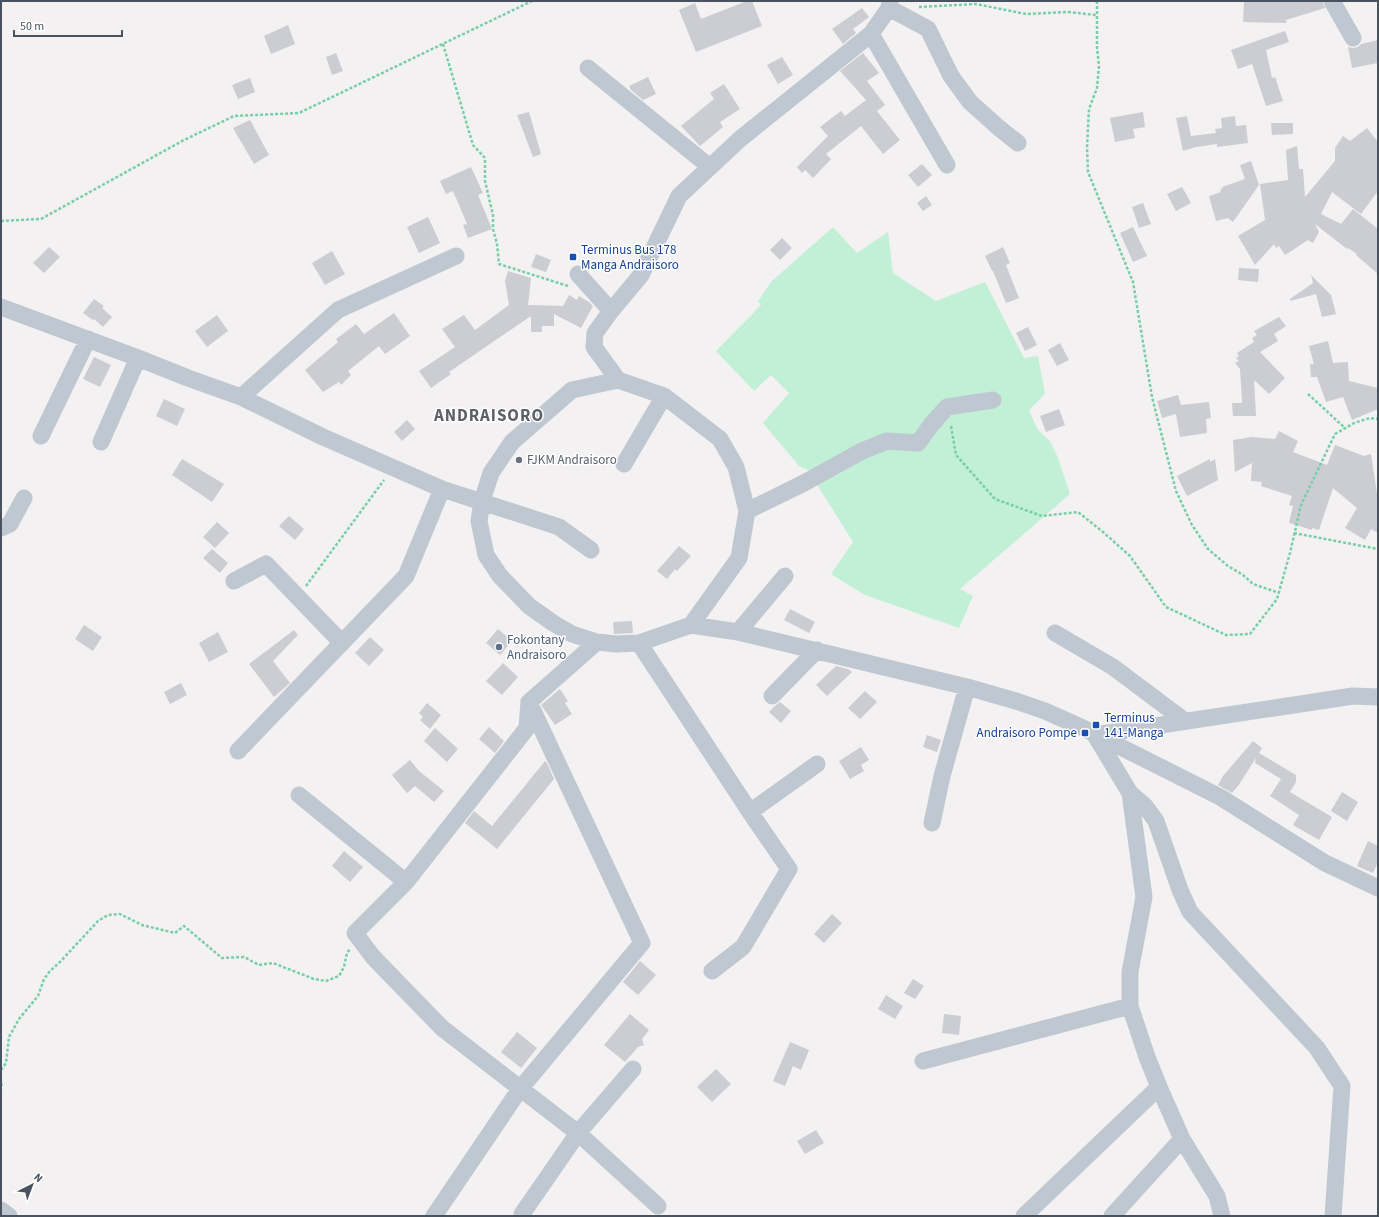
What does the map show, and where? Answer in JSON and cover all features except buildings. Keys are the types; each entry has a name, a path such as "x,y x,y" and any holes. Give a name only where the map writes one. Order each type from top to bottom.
{"street":[{"path":"1332,1 1353,38"},
{"path":"618,380 594,347 595,333 641,275 679,196 740,139 871,34 889,5 928,29 951,76 970,102 998,128 1018,143"},
{"path":"871,34 947,165"},
{"path":"588,68 710,167"},
{"path":"241,397 338,310 456,256"},
{"path":"574,280 611,311"},
{"path":"1,307 241,397 323,437 442,489 559,527 591,550"},
{"path":"41,436 88,339"},
{"path":"102,442 138,358"},
{"path":"692,624 739,558 747,511 736,467 720,439 664,396 618,380 572,390 512,442 491,473 482,501 479,521 486,555 500,576 529,606 553,623 572,634 597,642 616,644 639,643 692,624 738,632 817,650 1016,701 1052,715 1095,735 1220,797 1325,862 1378,888"},
{"path":"624,464 664,396"},
{"path":"747,511 804,483 862,451 887,441 918,443 947,407 993,400"},
{"path":"238,751 406,576 442,489"},
{"path":"1,528 10,524 24,498"},
{"path":"234,581 266,564 342,643"},
{"path":"738,632 784,576"},
{"path":"1055,633 1113,667 1185,721"},
{"path":"597,642 529,702 527,728 406,882 355,933 373,957 442,1028 578,1134 658,1206"},
{"path":"639,643 789,869 743,947 712,971"},
{"path":"772,696 817,650"},
{"path":"932,823 942,776 966,687"},
{"path":"1095,735 1353,696 1378,697"},
{"path":"434,1216 520,1089 642,943 529,702"},
{"path":"1095,735 1130,793 1146,806 1156,821 1180,890 1190,912 1317,1048 1342,1086 1333,1216"},
{"path":"750,812 818,764"},
{"path":"1130,793 1144,897 1130,972 1130,1006 1159,1087 1182,1139 1216,1196 1222,1216"},
{"path":"299,795 406,882"},
{"path":"923,1061 1130,1006"},
{"path":"522,1214 578,1134 633,1069"},
{"path":"1024,1216 1159,1087"},
{"path":"1112,1216 1182,1139"},
{"path":"1,1210 9,1216"}],"path":[{"path":"1,221 41,219 184,140 234,116 299,113 532,1"},
{"path":"1097,1 1097,48 1099,66 1097,88 1089,109 1087,148 1088,172 1133,282 1152,397 1176,491 1192,525 1208,549 1253,584 1279,592"},
{"path":"913,7 976,4 1026,14 1068,12 1096,15"},
{"path":"443,44 473,144 485,158 485,181 493,215 493,229 497,244 499,264 574,280"},
{"path":"1308,394 1346,428"},
{"path":"947,407 956,455 995,499 1042,516 1078,512 1130,556 1166,607 1226,635 1250,634 1277,599 1301,505 1335,434 1359,421 1370,418 1378,419"},
{"path":"298,598 393,468"},
{"path":"1294,533 1378,549"},
{"path":"1,1070 6,1063 9,1037 19,1019 38,996 44,979 98,921 108,915 120,914 142,925 175,933 184,926 222,958 244,957 259,965 273,963 314,979 326,981 339,976 344,967 347,952 360,939"},
{"path":"1,1083 1,1088"}],"green space":[{"path":"833,227 857,253 888,232 893,273 936,301 985,282 1024,358 1038,356 1045,394 1029,410 1038,430 1050,441 1058,458 1070,494 960,589 973,596 959,628 865,595 831,574 853,542 808,470 799,466 763,423 789,393 771,375 754,391 716,351 761,305 758,301 772,281"}],"place":[{"name":"Terminus Bus 178 Manga Andraisoro","path":"573,257"},
{"name":"FJKM Andraisoro","path":"519,460"},
{"name":"Fokontany Andraisoro","path":"499,647"},
{"name":"Terminus 141-Manga","path":"1096,725"},
{"name":"Andraisoro Pompe","path":"1085,733"}],"district":[{"name":"ANDRAISORO","path":"489,416"}]}
